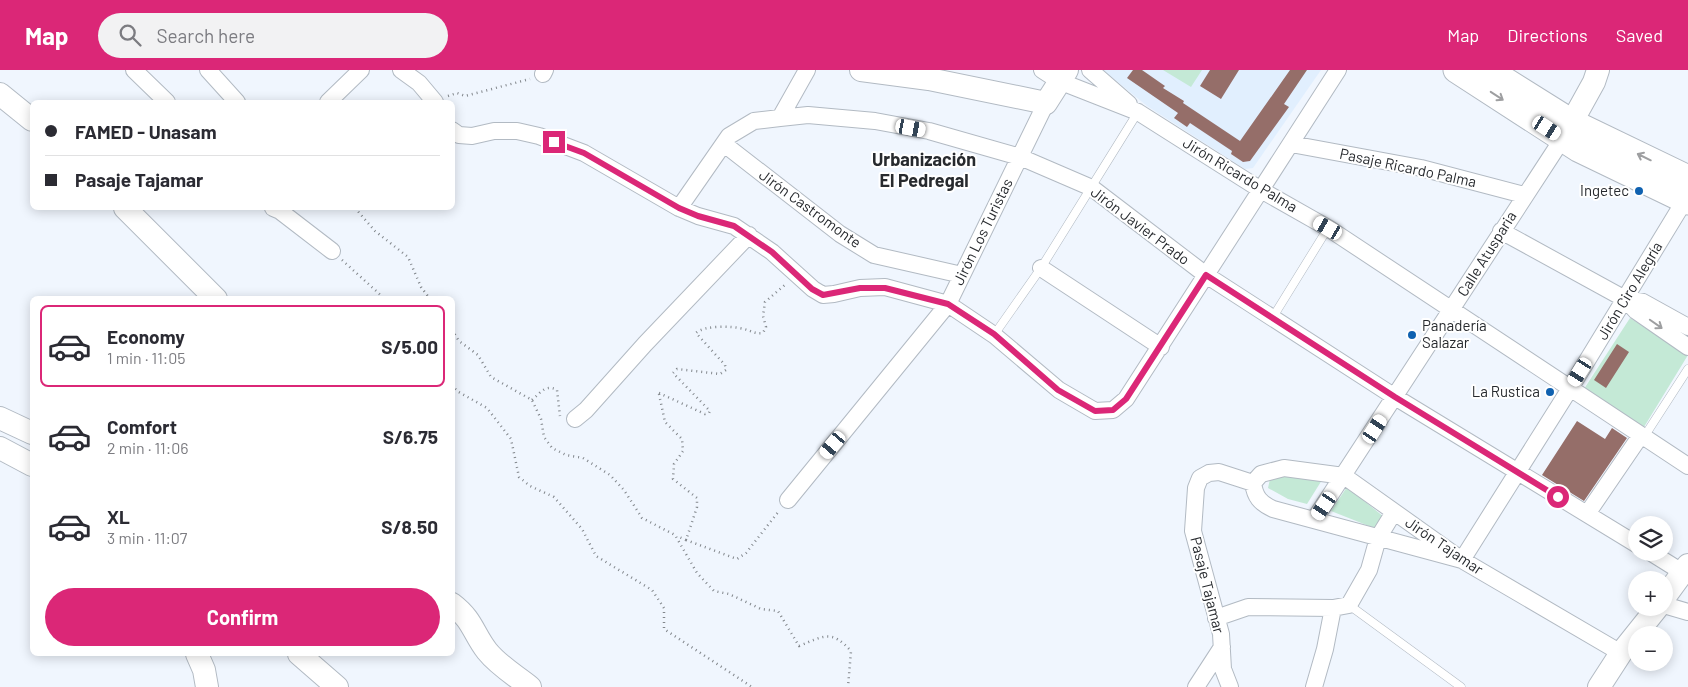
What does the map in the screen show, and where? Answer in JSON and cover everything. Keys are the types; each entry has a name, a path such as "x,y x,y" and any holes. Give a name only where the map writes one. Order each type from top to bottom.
{"main road":[{"path":"1456,70 1567,130"},
{"path":"1489,70 1567,130 1578,148 1687,192"}],"street":[{"path":"134,70 165,100"},
{"path":"208,70 235,100"},
{"path":"330,100 361,70"},
{"path":"401,70 439,100"},
{"path":"780,118 807,70"},
{"path":"861,70 929,79 1046,103"},
{"path":"1090,70 1138,112"},
{"path":"455,132 459,135 472,136 494,131 517,131 539,136 584,153 679,208 698,216 734,226 798,274 812,289 823,295 860,288 885,288 948,304 994,334 1058,390 1095,411 1113,410 1126,399 1161,347 1338,70"},
{"name":"Jirón Los Turistas","path":"788,500 948,304 1046,103 1056,74"},
{"name":"Jirón Ricardo Palma","path":"1056,74 1138,112 1261,190 1328,228 1688,466"},
{"path":"1567,130 1595,74"},
{"path":"0,94 30,118"},
{"name":"Jirón Javier Prado","path":"679,208 729,136 754,121 808,115 875,121 929,131 1020,157 1092,188 1206,275 1395,397 1628,539"},
{"name":"Calle Atusparia","path":"1314,520 1567,130"},
{"name":"Jirón Castromonte","path":"724,144 840,234 874,255 962,275"},
{"name":"Pasaje Ricardo Palma","path":"1291,144 1421,168 1524,195"},
{"name":"Jirón Ciro Alegría","path":"1462,560 1625,299 1687,192"},
{"path":"127,210 213,296"},
{"path":"278,210 332,251"},
{"path":"1501,231 1625,299 1636,311 1688,347"},
{"path":"574,419 748,235"},
{"path":"1041,268 1161,347"},
{"path":"1625,299 1644,302 1688,327"},
{"path":"0,418 30,432"},
{"path":"1587,514 1642,436"},
{"path":"0,448 30,465"},
{"name":"Jirón Tajamar","path":"1257,478 1284,468 1344,476 1462,560 1621,654"},
{"name":"Pasaje Tajamar","path":"1230,687 1224,669 1216,618 1193,530 1196,488 1200,478 1209,473 1219,472 1257,478"},
{"path":"1257,478 1254,494 1262,503 1273,509 1462,560"},
{"path":"1314,687 1325,649 1341,606 1369,570 1378,538 1394,512"},
{"path":"1669,561 1685,569 1673,586"},
{"path":"455,606 464,613 476,629 486,649 497,663 530,687"},
{"path":"1216,618 1248,607 1341,606"},
{"path":"1673,608 1688,612"},
{"path":"1599,687 1650,616"},
{"path":"1196,687 1222,647"},
{"path":"198,656 204,670 207,687"},
{"path":"301,656 336,687"}],"lane":[{"path":"994,334 1041,268 1138,112"},
{"path":"1273,317 1328,228"},
{"path":"1642,436 1688,369"},
{"path":"1341,606 1461,687"}],"path":[{"path":"439,100 457,93 465,96 544,72"},
{"path":"357,210 375,232 408,257 421,287 428,296"},
{"path":"332,251 382,296"},
{"path":"686,540 697,507 697,498 673,478 674,464 683,451 682,439 665,422 659,393 705,414 709,413 710,410 702,400 673,373 677,369 720,374 726,370 725,365 696,333 704,328 725,328 744,329 755,334 763,333 766,327 763,316 765,302 798,274"},
{"path":"455,336 458,341 478,355 491,377 532,400 541,419 544,437 552,448 566,455 583,458 596,464 624,490 642,518 675,535 737,559 746,553 788,500"},
{"path":"532,400 546,388 552,387 558,390 559,414 564,420 574,419"},
{"path":"455,389 487,408 511,439 519,477 530,486 554,497 582,529 596,556 652,590 664,608 664,629 752,687"},
{"path":"675,535 697,573 714,591 729,594 761,609 778,611 799,646 826,636 840,638 851,651 848,687"}],"shaded area":[{"path":"1103,70 1321,70 1253,168 1245,169 1147,106"}],"green space":[{"path":"1163,70 1202,70 1191,87"},
{"path":"1630,318 1688,355 1644,427 1584,389"},
{"path":"1276,474 1322,480 1307,504 1288,499 1268,488 1270,479"},
{"path":"1347,487 1384,517 1379,530 1331,511"}],"building":[{"path":"1133,70 1142,70 1165,86 1163,88 1184,101 1183,103 1240,141 1290,70 1307,70 1284,104 1289,107 1250,161 1243,162 1231,154 1232,151 1190,123 1187,127 1174,118 1178,113 1127,78"},
{"path":"1210,70 1239,70 1221,99 1200,86"},
{"path":"1617,344 1629,352 1606,388 1594,380"},
{"path":"1577,421 1605,439 1612,428 1627,438 1584,501 1542,475"}],"place":[{"name":"Ingetec","path":"1639,191"},
{"name":"Panadería Salazar","path":"1412,335"},
{"name":"La Rustica","path":"1550,392"}],"district":[{"name":"Urbanización El Pedregal","path":"924,170"}],"route":[{"path":"554,142 584,153 679,208 698,216 734,226 772,252 798,274 812,289 823,295 860,288 885,288 948,304 994,334 1034,371 1058,390 1095,411 1113,410 1126,399 1206,275 1395,397 1558,497"}]}
